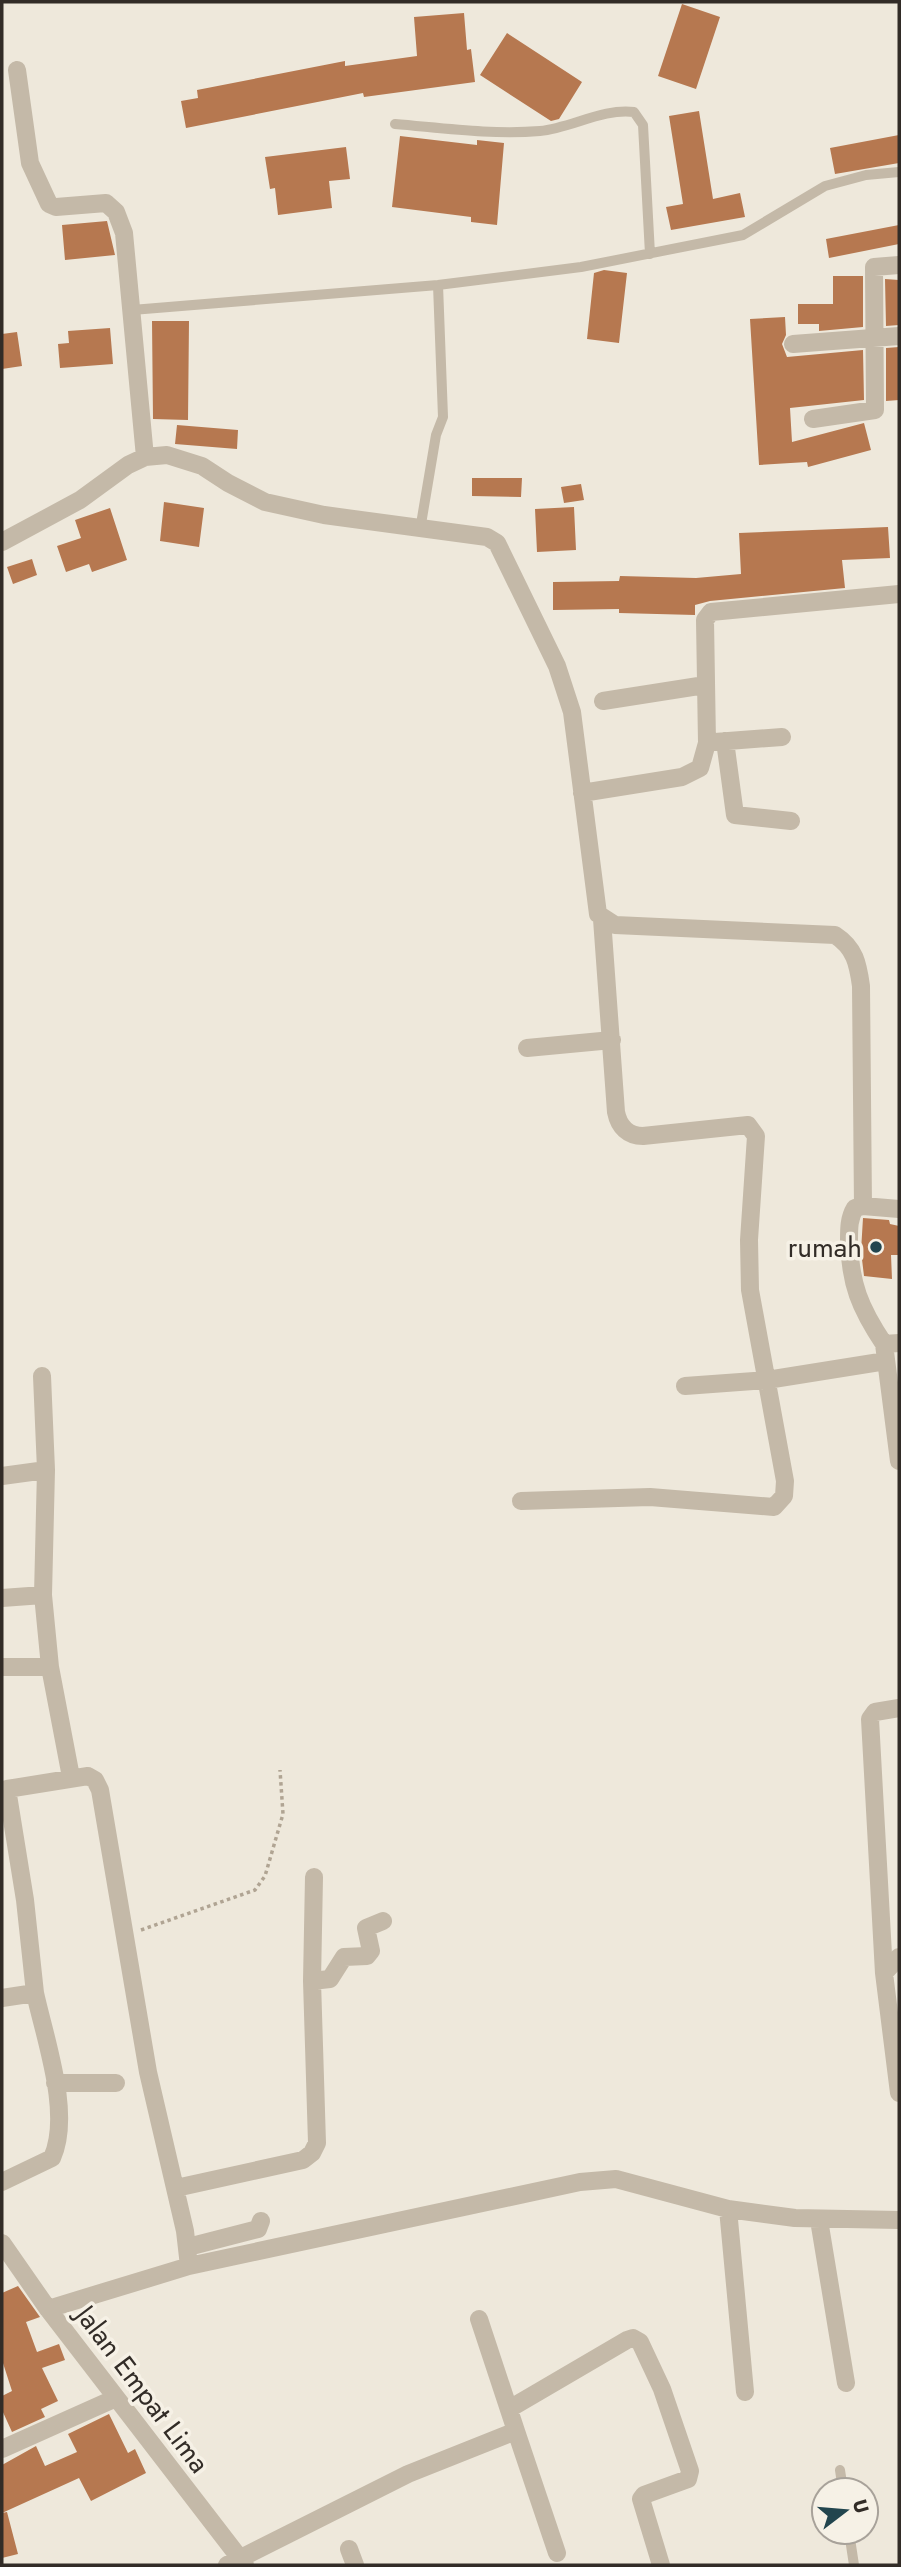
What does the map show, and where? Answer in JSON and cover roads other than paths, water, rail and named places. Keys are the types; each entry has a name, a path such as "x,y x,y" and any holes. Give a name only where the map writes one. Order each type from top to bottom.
{"street":[{"path":"17,70 30,163 48,204 56,207 106,203 116,212 124,233 145,457"},
{"path":"813,419 875,410 874,267 899,265"},
{"path":"793,344 899,336"},
{"path":"2,542 80,500 104,480 145,457 186,458 265,502 420,530 487,537 497,543 503,552 564,683 572,712 596,908 602,919 617,1118 630,1134 643,1136 748,1125 756,1136 749,1240 750,1290 785,1481 784,1496 774,1507 650,1497 521,1502"},
{"path":"582,793 693,774 705,758 705,620 711,612 899,594"},
{"path":"603,701 705,685"},
{"path":"707,743 782,737"},
{"path":"725,741 735,815 791,821"},
{"path":"602,919 615,925 835,935 846,942 856,961 861,986 863,1206"},
{"path":"527,1048 612,1040"},
{"path":"899,1209 863,1206 855,1208 850,1216 850,1273 868,1320 890,1349 899,1461"},
{"path":"685,1386 767,1380 890,1349"},
{"path":"42,1376 46,1471 43,1595 50,1667 71,1777"},
{"path":"2,1476 46,1471"},
{"path":"2,1598 43,1595"},
{"path":"2,1667 50,1667"},
{"path":"899,1708 875,1712 870,1719 884,1973 899,2093"},
{"path":"2,2182 52,2158 59,2143 55,2083 35,1993 25,1900 5,1790 88,1776 95,1780 100,1790 148,2072 176,2188 188,2247 189,2266"},
{"path":"176,2188 303,2160 312,2153 317,2143 312,1981 314,1878"},
{"path":"312,1981 330,1979 344,1957 367,1956 371,1951 366,1928 383,1921"},
{"path":"884,1973 899,1958"},
{"path":"2,1998 35,1993"},
{"path":"55,2083 116,2083"},
{"path":"48,2309 189,2266 580,2182 616,2179 728,2209 819,2220 899,2220"},
{"path":"728,2209 745,2392"},
{"path":"819,2220 846,2383"},
{"path":"188,2247 257,2229 261,2221"},
{"name":"Jalan Empat Lima","path":"2,2243 237,2563"},
{"path":"480,2319 557,2553"},
{"path":"509,2409 627,2340 634,2338 640,2342 662,2389 690,2471 688,2479 682,2483 644,2495 641,2499 661,2565"},
{"path":"2,2449 116,2398"},
{"path":"237,2563 408,2474 516,2431"}],"lane":[{"path":"395,124 475,132 541,131 619,110 634,112 643,125 650,254"},
{"path":"132,310 439,285 581,267 743,234 825,186 866,175 899,172"},
{"path":"420,530 436,435 443,417 439,285"},
{"path":"840,2470 841,2476"},
{"path":"851,2546 854,2565"}],"place":[{"name":"rumah","path":"876,1247"}]}
